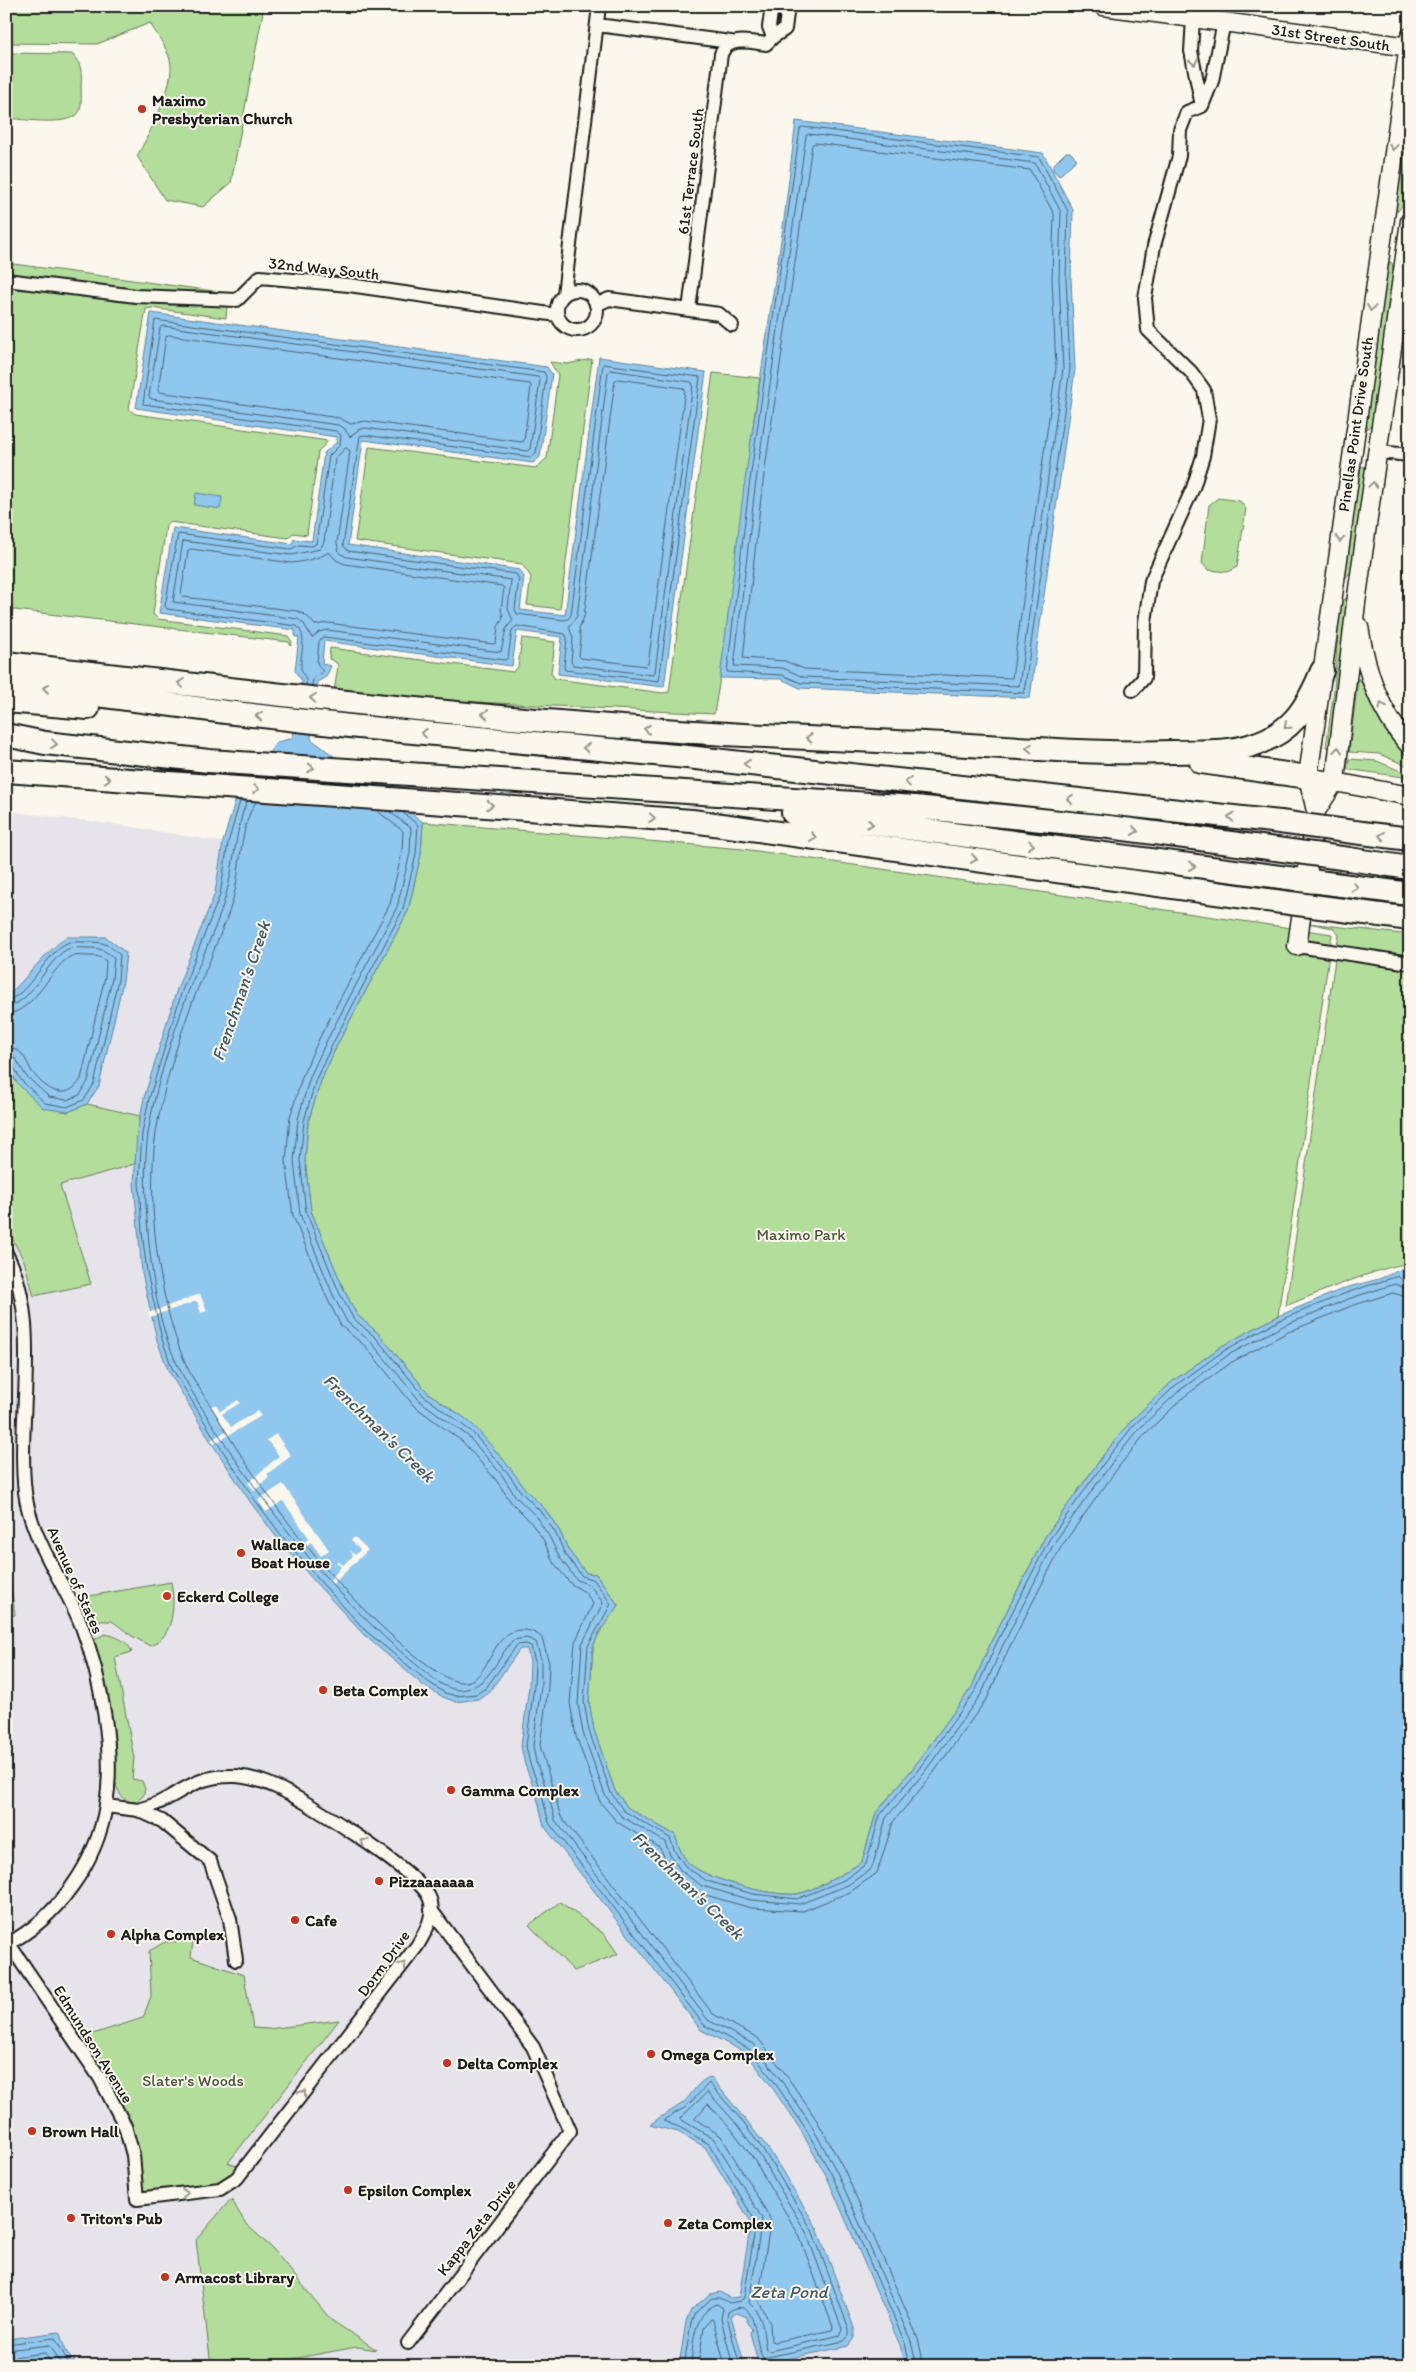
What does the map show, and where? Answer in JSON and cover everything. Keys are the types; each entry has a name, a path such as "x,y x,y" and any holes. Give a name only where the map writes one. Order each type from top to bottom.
{"highway":[{"path":"6,663 361,703 664,730 1130,753 1288,772 1308,777"},
{"path":"1130,753 1222,750 1246,747 1266,740 1284,730 1300,714 1309,702 1322,672"},
{"path":"6,683 198,709 358,727 687,757 1280,822 1410,839"},
{"path":"6,701 147,714 198,709"},
{"path":"6,735 45,743 210,761 915,807 1109,827 1410,868"},
{"path":"6,771 692,821 1410,919"},
{"path":"738,796 778,811 1410,894"}],"street":[{"path":"557,315 559,300 564,294 599,6"},
{"path":"772,6 769,28 773,37"},
{"path":"597,25 731,42 766,44 785,29 788,6"},
{"name":"31st Street South","path":"1103,6 1409,44"},
{"path":"1193,18 1191,52 1202,106"},
{"path":"1133,690 1144,678 1145,622 1151,581 1193,488 1203,456 1209,420 1204,390 1191,372 1148,330 1145,298 1154,246 1179,156 1180,130 1187,112 1202,106 1212,81 1224,22"},
{"name":"61st Terrace South","path":"688,310 721,54 724,46 731,42"},
{"name":"Pinellas Point Drive South","path":"1297,946 1316,811 1308,777 1409,44"},
{"name":"Pinellas Point Drive South","path":"1316,811 1335,782 1356,603 1410,222"},
{"name":"32nd Way South","path":"6,280 136,296 237,300 260,277 349,284 557,315 566,328 582,330 594,321 596,305"},
{"path":"564,294 580,290 587,292 596,305 609,299 719,314 732,325"},
{"path":"1352,448 1410,455"},
{"path":"1332,593 1347,588 1360,577"},
{"path":"1356,603 1363,651 1374,688 1390,720 1410,746"},
{"path":"1308,777 1410,796"},
{"path":"1297,946 1410,963"},
{"name":"Avenue of States","path":"6,1253 11,1262 21,1298 26,1330 23,1464 25,1492 30,1518 82,1628 99,1692 107,1755 106,1806 96,1841 81,1870 63,1899 39,1924 7,1944"},
{"path":"144,1809 194,1782 211,1777 238,1776 269,1785 312,1806 413,1876 430,1897 431,1910"},
{"path":"106,1806 144,1809 162,1821 210,1861 230,1919 236,1960"},
{"name":"Kappa Zeta Drive","path":"408,2343 570,2131 533,2047 431,1910"},
{"name":"Dorm Drive","path":"137,2199 220,2189 237,2178 417,1946 428,1929 431,1910"},
{"name":"Edmundson Avenue","path":"7,1944 100,2078 125,2126 133,2155 137,2199"}],"shaded area":[{"name":"Eckerd College","path":"6,811 120,825 223,842 215,893 177,989 137,1133 134,1183 142,1273 157,1340 168,1370 211,1442 278,1539 364,1635 424,1686 456,1702 478,1699 490,1691 520,1649 527,1649 530,1662 529,1686 527,1713 522,1729 544,1826 701,2030 746,2053 800,2129 827,2177 900,2345 906,2366 6,2366"}],"green space":[{"path":"6,6 264,6 231,183 203,207 165,200 137,156 166,95 171,69 166,50 150,23 97,44 6,43"},
{"path":"6,53 72,54 80,65 81,73 81,104 76,116 59,121 6,118"},
{"path":"1410,83 1410,109 1404,153 1405,197 1404,203 1398,211 1395,207"},
{"path":"1390,262 1392,263 1394,276 1373,423 1368,428 1365,422 1385,269"},
{"path":"6,263 228,293 226,318 151,308 146,309 129,409 135,414 328,441 318,452 307,535 293,533 288,538 169,522 166,526 153,614 158,619 288,636 292,642 291,646 289,642 6,609 6,287 142,303 144,290 6,273"},
{"path":"592,359 560,609 527,605 531,577 522,564 355,541 369,447 536,468 547,458 558,375 550,362 567,364"},
{"path":"713,373 760,378 714,714 374,697 334,693 338,665 329,659 330,648 513,672 518,667 522,638 555,642 551,673 555,679 663,693 669,692"},
{"path":"1362,466 1366,469 1367,478 1354,568 1343,581 1358,471"},
{"path":"1218,498 1240,501 1246,509 1237,567 1228,572 1208,570 1202,563 1209,505"},
{"path":"1350,596 1330,748 1326,747 1334,689 1340,602"},
{"path":"1358,679 1360,679 1375,712 1387,732 1410,761 1410,767 1379,754 1349,752"},
{"path":"1349,759 1377,761 1410,775 1410,778 1347,769"},
{"name":"Maximo Park","path":"423,822 743,849 1332,934 1278,1316 1222,1346 1173,1381 1131,1421 1105,1453 1045,1537 991,1642 972,1687 914,1767 876,1813 862,1862 831,1880 804,1892 786,1894 758,1890 726,1882 700,1871 685,1859 675,1835 628,1808 615,1791 594,1730 589,1702 593,1647 599,1633 618,1605 596,1574 586,1573 569,1551 559,1530 544,1508 525,1489 502,1458 466,1419 428,1393 379,1334 357,1315 344,1290 311,1211 305,1160 308,1122 321,1081 337,1045 408,911 421,854"},
{"path":"1308,923 1410,935 1410,956 1337,946 1339,935 1333,928"},
{"path":"1335,959 1410,970 1410,1135 1404,1141 1410,1156 1410,1270 1407,1265 1387,1268 1286,1306"},
{"path":"6,1063 17,1083 68,1112 87,1104 140,1116 135,1164 60,1185 91,1284 34,1296 24,1261 6,1227"},
{"path":"6,1550 15,1615 6,1616"},
{"path":"171,1582 173,1609 169,1627 158,1642 150,1646 132,1636 112,1621 93,1621 89,1596"},
{"path":"105,1634 121,1640 128,1645 132,1652 115,1657 134,1758 132,1779 142,1781 145,1789 143,1796 133,1802 121,1796 115,1781 115,1743 95,1645 95,1639"},
{"path":"560,1902 604,1934 618,1954 574,1971 529,1925"},
{"name":"Slater's Woods","path":"193,1941 191,1957 244,1975 253,2028 268,2029 339,2020 228,2163 240,2167 221,2183 152,2193 137,2188 134,2154 77,2039 143,2018 151,1996 149,1951 165,1942"},
{"path":"231,2199 246,2224 273,2249 331,2320 377,2350 357,2347 254,2366 211,2366 196,2240"}],"water":[{"path":"796,121 1043,153 1073,210 1071,278 1075,369 1030,698 800,688 781,679 720,678 744,487 784,220"},
{"path":"1066,152 1070,152 1077,159 1059,176 1053,170 1053,165"},
{"name":"Frenchman's Creek","path":"151,313 547,367 552,374 540,457 533,463 363,440 348,545 520,570 524,577 520,610 565,615 599,357 706,372 664,687 558,674 562,637 517,631 512,666 324,641 322,664 331,666 326,677 317,682 311,739 423,822 421,854 408,911 337,1045 321,1081 308,1122 305,1160 311,1211 344,1290 357,1315 379,1334 428,1393 476,1428 511,1469 525,1489 544,1508 559,1530 569,1551 586,1573 596,1574 618,1605 599,1633 593,1647 589,1702 594,1730 615,1791 628,1808 675,1835 683,1855 691,1865 726,1882 773,1893 797,1894 821,1885 862,1862 876,1813 914,1767 972,1687 991,1642 1045,1537 1105,1453 1131,1421 1173,1381 1222,1346 1278,1316 1345,1288 1379,1279 1402,1269 1410,1283 1410,2366 906,2366 900,2345 827,2177 800,2129 746,2053 701,2030 544,1826 521,1746 529,1686 530,1662 527,1649 520,1649 490,1691 478,1699 456,1702 424,1686 364,1635 316,1583 278,1539 251,1503 211,1442 168,1370 157,1340 142,1273 134,1183 137,1133 144,1098 177,989 215,893 223,842 236,798 277,742 293,738 302,681 295,671 299,637 295,637 295,630 159,613 173,528 292,544 294,539 312,541 324,453 336,443 337,437 136,408"},
{"path":"196,493 222,497 220,509 194,505"},
{"path":"67,937 106,937 126,953 123,981 99,1086 87,1104 68,1112 43,1108 17,1083 6,1063 6,997 50,950"},
{"name":"Zeta Pond","path":"711,2077 768,2148 817,2228 854,2328 854,2338 848,2346 759,2365 750,2333 752,2329 747,2323 747,2317 737,2313 731,2316 745,2366 679,2366 686,2322 691,2310 710,2294 720,2292 730,2298 739,2297 751,2222 705,2147 678,2132 650,2125 683,2103 699,2084"},
{"path":"60,2332 66,2351 79,2366 6,2366 6,2339"}],"pier":[{"path":"200,1294 207,1311 201,1313 197,1301 150,1317 148,1313"},
{"path":"238,1400 240,1403 222,1414 231,1427 257,1411 261,1416 214,1444 211,1440 226,1431 211,1406 216,1404 220,1411"},
{"path":"276,1434 291,1456 267,1474 269,1476 255,1491 248,1483 279,1456 267,1440"},
{"path":"283,1484 329,1550 321,1556 311,1542 303,1548 301,1545 309,1538 283,1501 266,1512 258,1500"},
{"path":"355,1537 368,1550 333,1584 329,1581 341,1567 336,1562 338,1561 343,1565 353,1556 350,1550 355,1555 360,1550 351,1540"}],"place":[{"name":"Maximo Presbyterian Church","path":"142,109"},
{"name":"Wallace Boat House","path":"241,1553"},
{"name":"Eckerd College","path":"167,1596"},
{"name":"Beta Complex","path":"323,1690"},
{"name":"Gamma Complex","path":"451,1790"},
{"name":"Pizzaaaaaaa","path":"379,1881"},
{"name":"Cafe","path":"295,1920"},
{"name":"Alpha Complex","path":"111,1934"},
{"name":"Omega Complex","path":"651,2054"},
{"name":"Delta Complex","path":"447,2063"},
{"name":"Brown Hall","path":"32,2131"},
{"name":"Epsilon Complex","path":"348,2190"},
{"name":"Triton's Pub","path":"71,2218"},
{"name":"Zeta Complex","path":"668,2223"},
{"name":"Armacost Library","path":"165,2277"}]}
